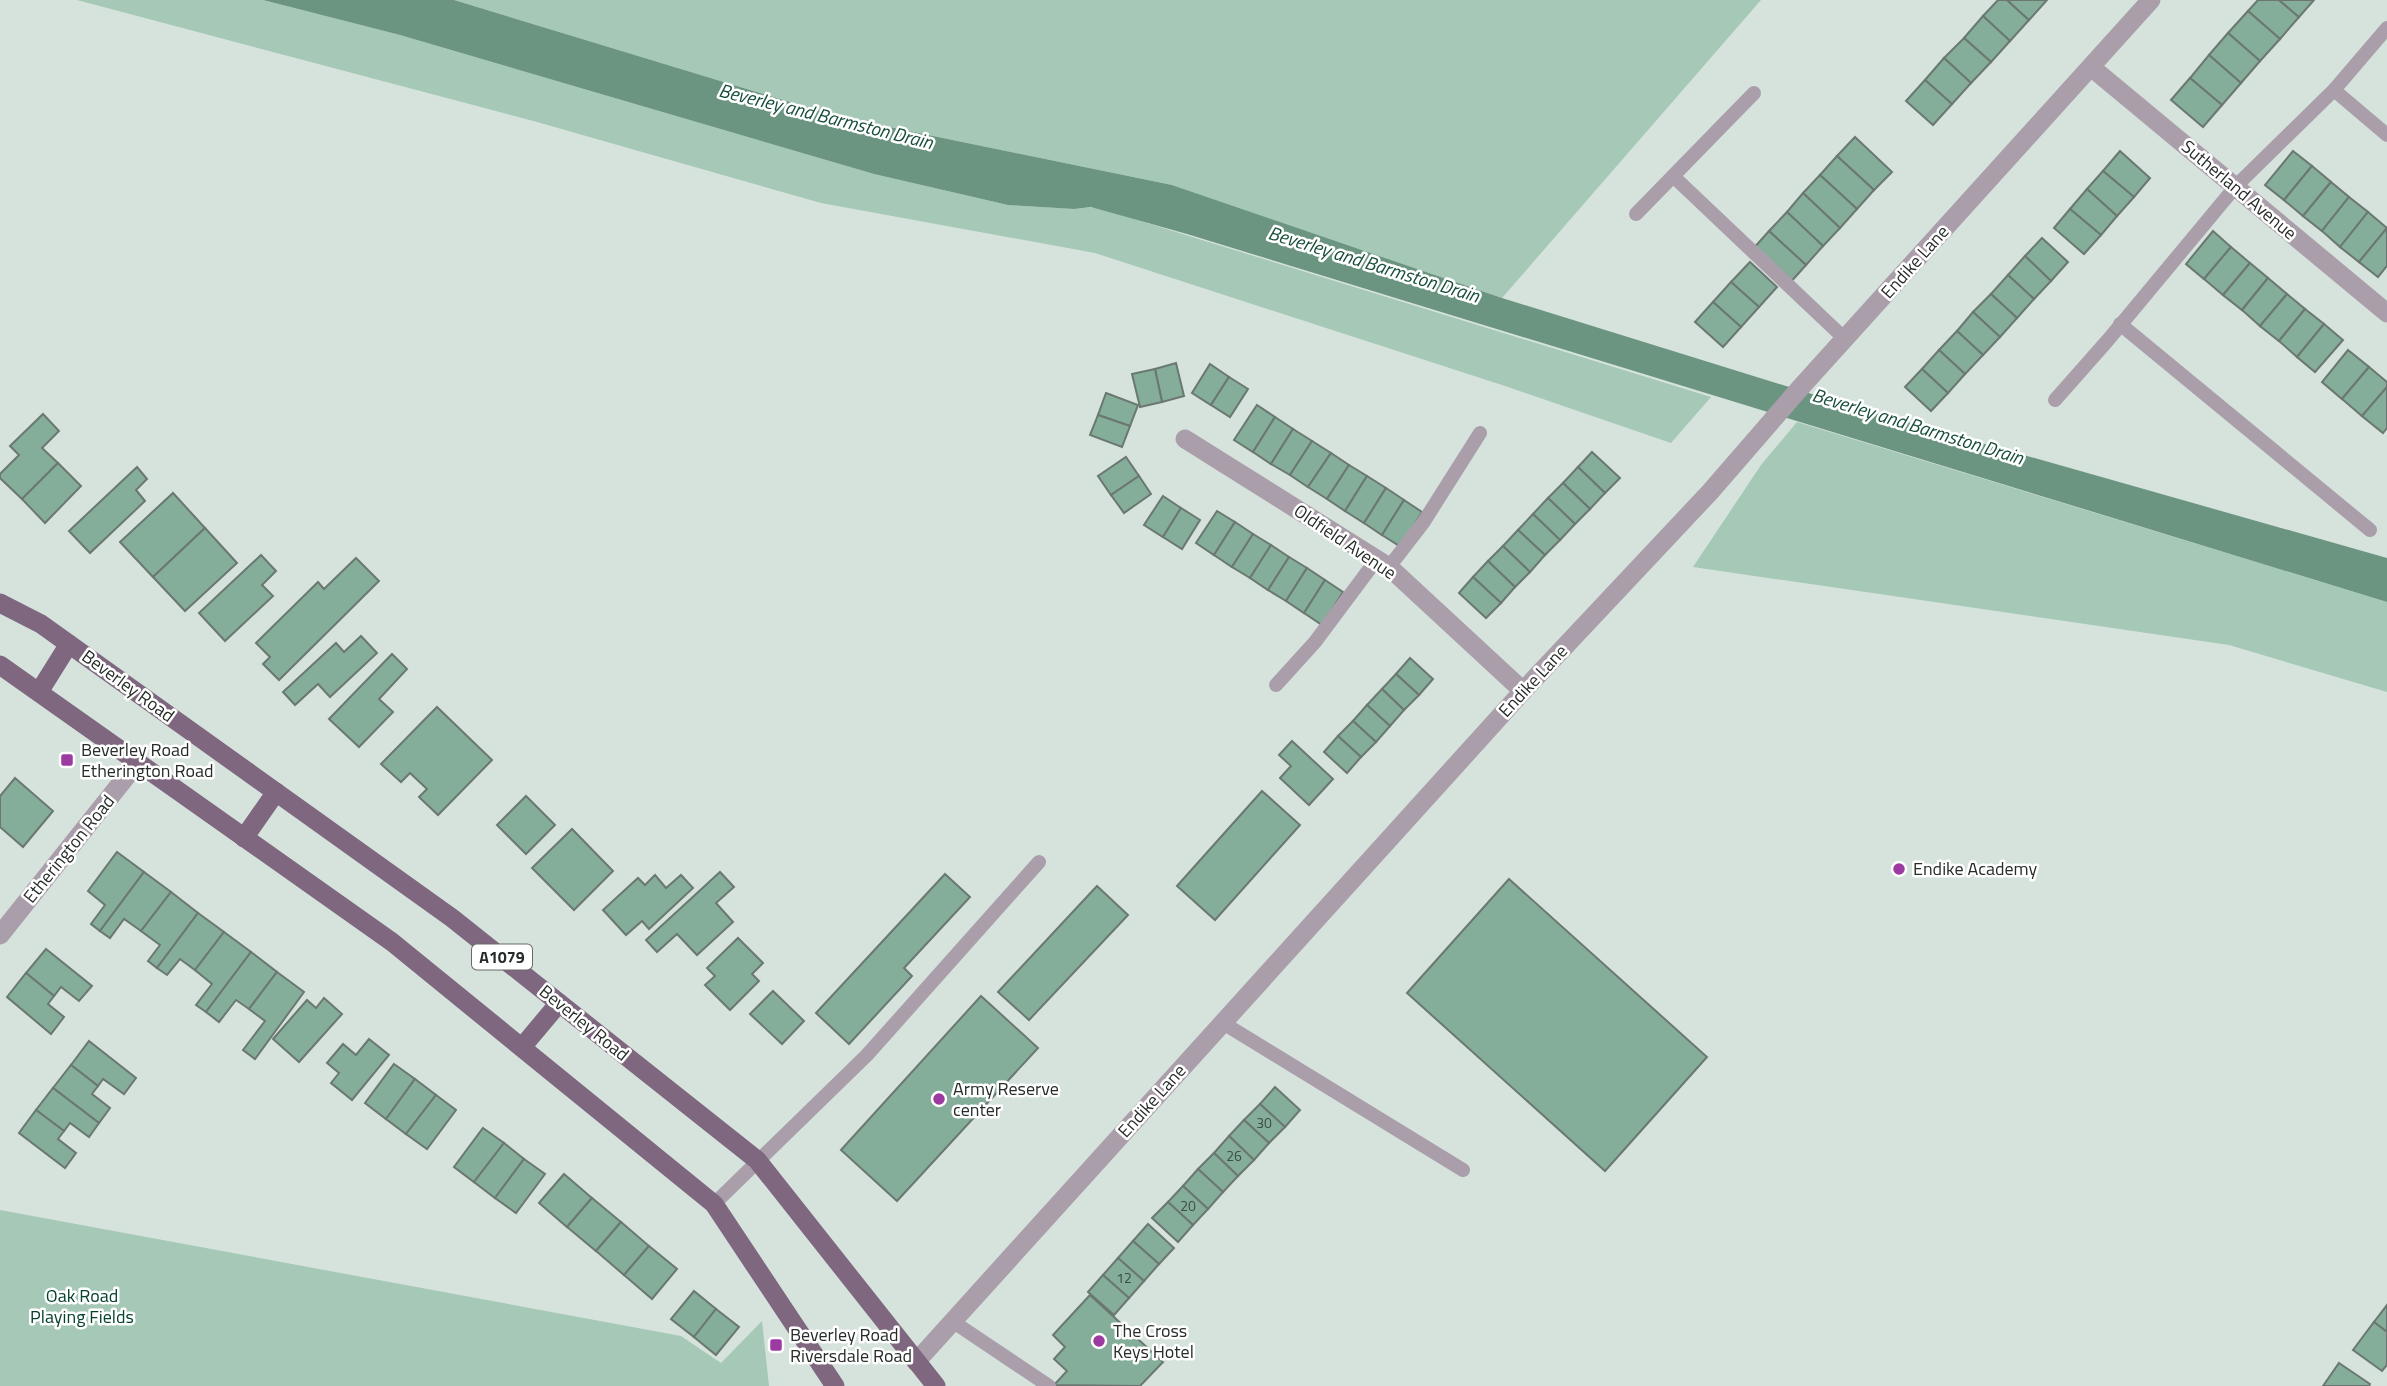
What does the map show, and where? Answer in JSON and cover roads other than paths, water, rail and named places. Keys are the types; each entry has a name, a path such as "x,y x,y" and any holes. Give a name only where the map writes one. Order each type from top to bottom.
{"main road":[{"name":"Beverley Road","path":"0,603 41,624 452,918 757,1160 936,1386"},
{"path":"39,692 69,644"},
{"path":"0,665 392,942 523,1046 713,1204 828,1384"},
{"path":"244,838 276,792"},
{"path":"523,1046 559,1003"}],"street":[{"name":"Endike Lane","path":"916,1362 1523,691 1710,492 1801,387 2151,0"},
{"name":"Sutherland Avenue","path":"2091,67 2387,313"},
{"name":"Oldfield Avenue","path":"1185,439 1383,564 1523,691"},
{"name":"Etherington Road","path":"0,935 137,763"}],"lane":[{"path":"2054,400 2236,186 2334,90 2387,28"},
{"path":"2334,90 2387,135"},
{"path":"1636,214 1754,93"},
{"path":"1673,176 1845,339"},
{"path":"2120,324 2370,530"},
{"path":"1276,685 1423,523 1480,433"},
{"path":"713,1204 867,1055 1039,862"},
{"path":"1223,1023 1463,1170"},
{"path":"953,1321 1049,1386"}],"water":[{"name":"Beverley and Barmston Drain","path":"263,0 454,0 836,116 1172,185 1502,298 1844,404 2387,558 2387,602 1187,234 1091,207 1074,209 1008,205 874,174 400,35"}],"place":[{"name":"Beverley Road Etherington Road","path":"67,760"},
{"name":"Endike Academy","path":"1899,869"},
{"name":"Army Reserve center","path":"939,1099"},
{"name":"The Cross Keys Hotel","path":"1099,1341"},
{"name":"Beverley Road Riversdale Road","path":"776,1345"}],"park label":[{"name":"Oak Road Playing Fields","path":"82,1306"}]}
